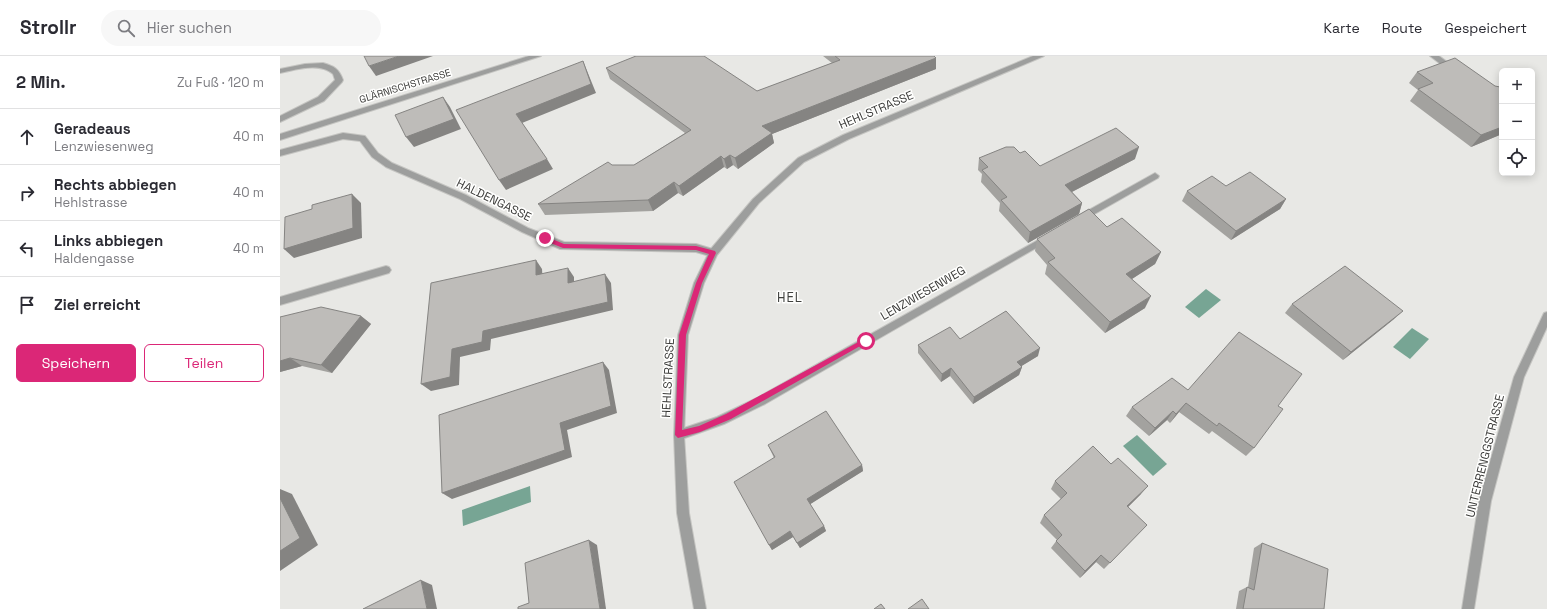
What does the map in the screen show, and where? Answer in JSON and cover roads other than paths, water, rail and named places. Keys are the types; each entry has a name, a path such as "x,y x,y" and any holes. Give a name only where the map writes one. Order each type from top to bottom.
{"street":[{"name":"GLÄRNISCHSTRASSE","path":"280,137 345,115 537,56"},
{"name":"HEHLSTRASSE","path":"700,609 683,513 678,435 683,335 699,283 713,253 756,200 801,160 846,137 1040,56"},
{"path":"1434,56 1459,73"},
{"path":"280,71 322,65 333,68 338,73 340,80 321,99 280,119"},
{"name":"HALDENGASSE","path":"280,153 343,136 362,138 375,155 389,165 463,197 525,230 563,246 696,248 713,253"},
{"path":"1073,223 1155,176"},
{"name":"LENZWIESENWEG","path":"678,435 700,429 796,381 1059,231"},
{"path":"280,301 386,270"},
{"name":"UNTERRENGGSTRASSE","path":"1468,609 1485,501 1519,377 1547,316"}],"district":[{"name":"HEL","path":"790,297"}]}
